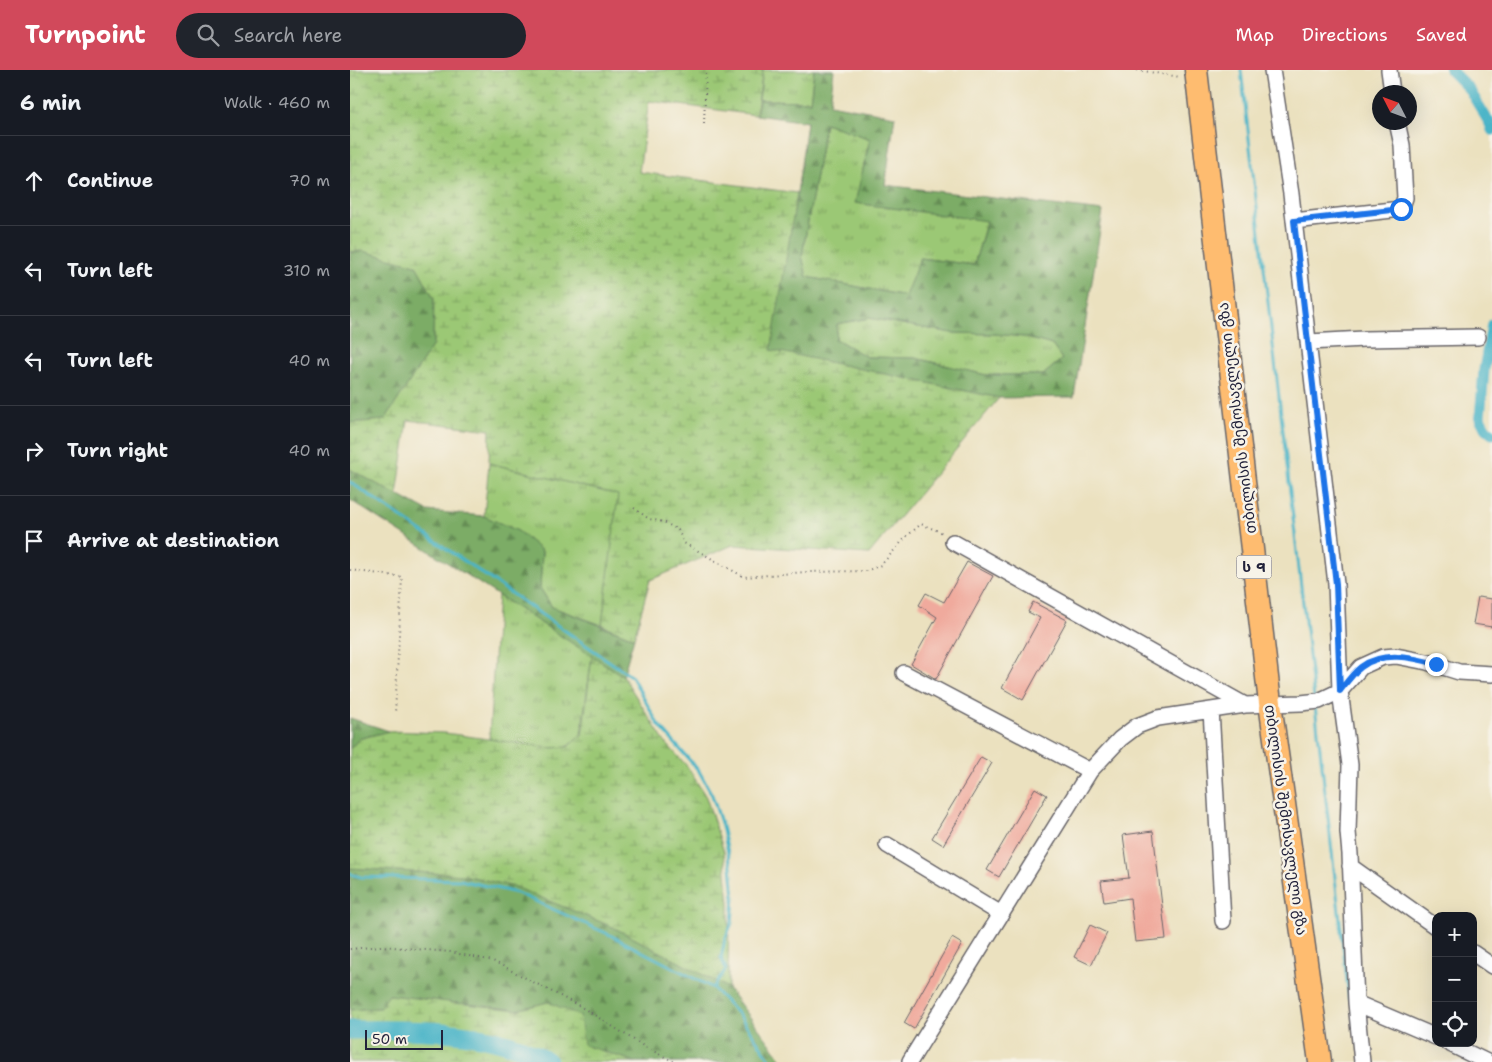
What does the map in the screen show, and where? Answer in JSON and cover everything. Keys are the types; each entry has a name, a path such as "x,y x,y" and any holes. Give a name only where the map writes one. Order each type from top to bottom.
{"highway":[{"name":"თბილისის შემოსავლელი გზა","path":"1197,75 1270,703 1320,1062"}],"street":[{"path":"1272,70 1294,221 1336,584 1340,691 1350,765 1348,832 1356,1003 1362,1062"},
{"path":"1389,70 1391,85"},
{"path":"1294,221 1401,209 1406,198 1402,145 1399,130"},
{"path":"1309,342 1478,337"},
{"path":"953,542 1245,705"},
{"path":"910,1061 1090,771 1120,739 1137,726 1158,718 1245,705 1319,701 1340,691 1361,667 1383,657 1396,656 1427,662 1459,672 1492,674"},
{"path":"904,673 1090,771"},
{"path":"1211,710 1223,921"},
{"path":"887,845 1001,914"},
{"path":"1350,866 1432,924"},
{"path":"1477,956 1492,966"},
{"path":"1356,1003 1432,1035"},
{"path":"1456,1047 1486,1062"}],"path":[{"path":"704,124 706,70"},
{"path":"1137,70 1197,75"},
{"path":"634,508 649,519 664,522 678,530 684,543 744,577 806,572 866,571 881,565 907,536 921,524 944,534 953,542"},
{"path":"350,570 402,577 395,714"},
{"path":"350,949 381,946 450,952 493,961 585,1009 676,1062"}],"green space":[{"path":"350,70 763,70 756,115 649,101 639,172 797,193 771,350 999,398 869,554 733,545 650,580 634,638 602,625 618,495 489,463 490,430 408,420 397,495 350,469 350,423 385,420 433,345 434,298 416,265 363,251 350,252"},
{"path":"763,70 814,70 810,101 759,100"},
{"path":"814,70 834,70 830,104 895,116 885,185 1103,211 1074,397 999,398 770,350 797,193 807,122 756,115 759,100 810,101","holes":["825,123 870,139 855,203 987,221 974,265 920,258 905,296 807,277 802,256","869,318 952,333 1024,337 1052,345 1062,359 1043,375 986,375 915,358 867,357 836,339 837,324"]},
{"path":"825,123 870,138 856,203 987,220 974,265 920,258 906,296 807,277 802,256"},
{"path":"363,251 416,265 434,298 433,345 385,420 350,423 350,252"},
{"path":"869,318 952,333 1024,337 1052,345 1062,359 1043,375 986,375 915,358 867,357 836,339 837,324"},
{"path":"489,463 619,495 602,625 552,607 540,588 542,551 484,516"},
{"path":"350,469 427,511 484,516 518,531 542,551 540,588 552,607 634,638 623,676 350,500"},
{"path":"498,595 592,656 581,735 567,747 552,748 489,739"},
{"path":"592,656 623,676 664,741 687,766 706,797 724,852 729,904 728,988 613,927 515,887 465,875 350,868 350,749 359,739 389,731 445,733 552,748 567,747 582,735"},
{"path":"350,718 389,731 359,739 350,749"},
{"path":"350,868 465,875 515,887 613,927 728,988 784,1062 635,1062 583,1045 548,1002 517,1010 389,995 381,1008 350,1010"},
{"path":"389,995 517,1010 548,1002 580,1016 584,1045 635,1062 350,1062 350,1010 380,1008"}],"building":[{"path":"967,562 993,576 936,679 911,664 937,617 919,605 926,593 944,602"},
{"path":"1478,597 1492,599 1492,627 1473,624"},
{"path":"1033,602 1067,620 1023,700 1002,688 1040,618 1028,612"},
{"path":"981,757 992,763 943,845 932,838"},
{"path":"1035,788 1047,795 999,877 987,870"},
{"path":"1153,831 1166,939 1135,942 1130,898 1104,902 1101,881 1129,878 1123,835"},
{"path":"1090,925 1107,933 1091,965 1074,957"},
{"path":"952,938 962,944 914,1029 904,1023"}],"waterway":[{"path":"1241,70 1314,698"},
{"path":"1450,70 1469,89 1492,130"},
{"path":"1492,324 1484,370 1480,418 1486,429 1492,434"},
{"path":"350,482 632,677 658,724 699,771 712,795 722,826 731,866 734,897 732,923 725,939 721,958 726,969 713,988"},
{"path":"1315,706 1349,998"},
{"path":"350,874 361,877 460,880 517,893 608,934 713,988 739,1015 772,1062"},
{"path":"350,1030 425,1031 478,1037 527,1051 548,1062"}],"route":[{"path":"1401,209 1294,221 1336,584 1340,691 1361,667 1383,657 1396,656 1436,664"}]}
